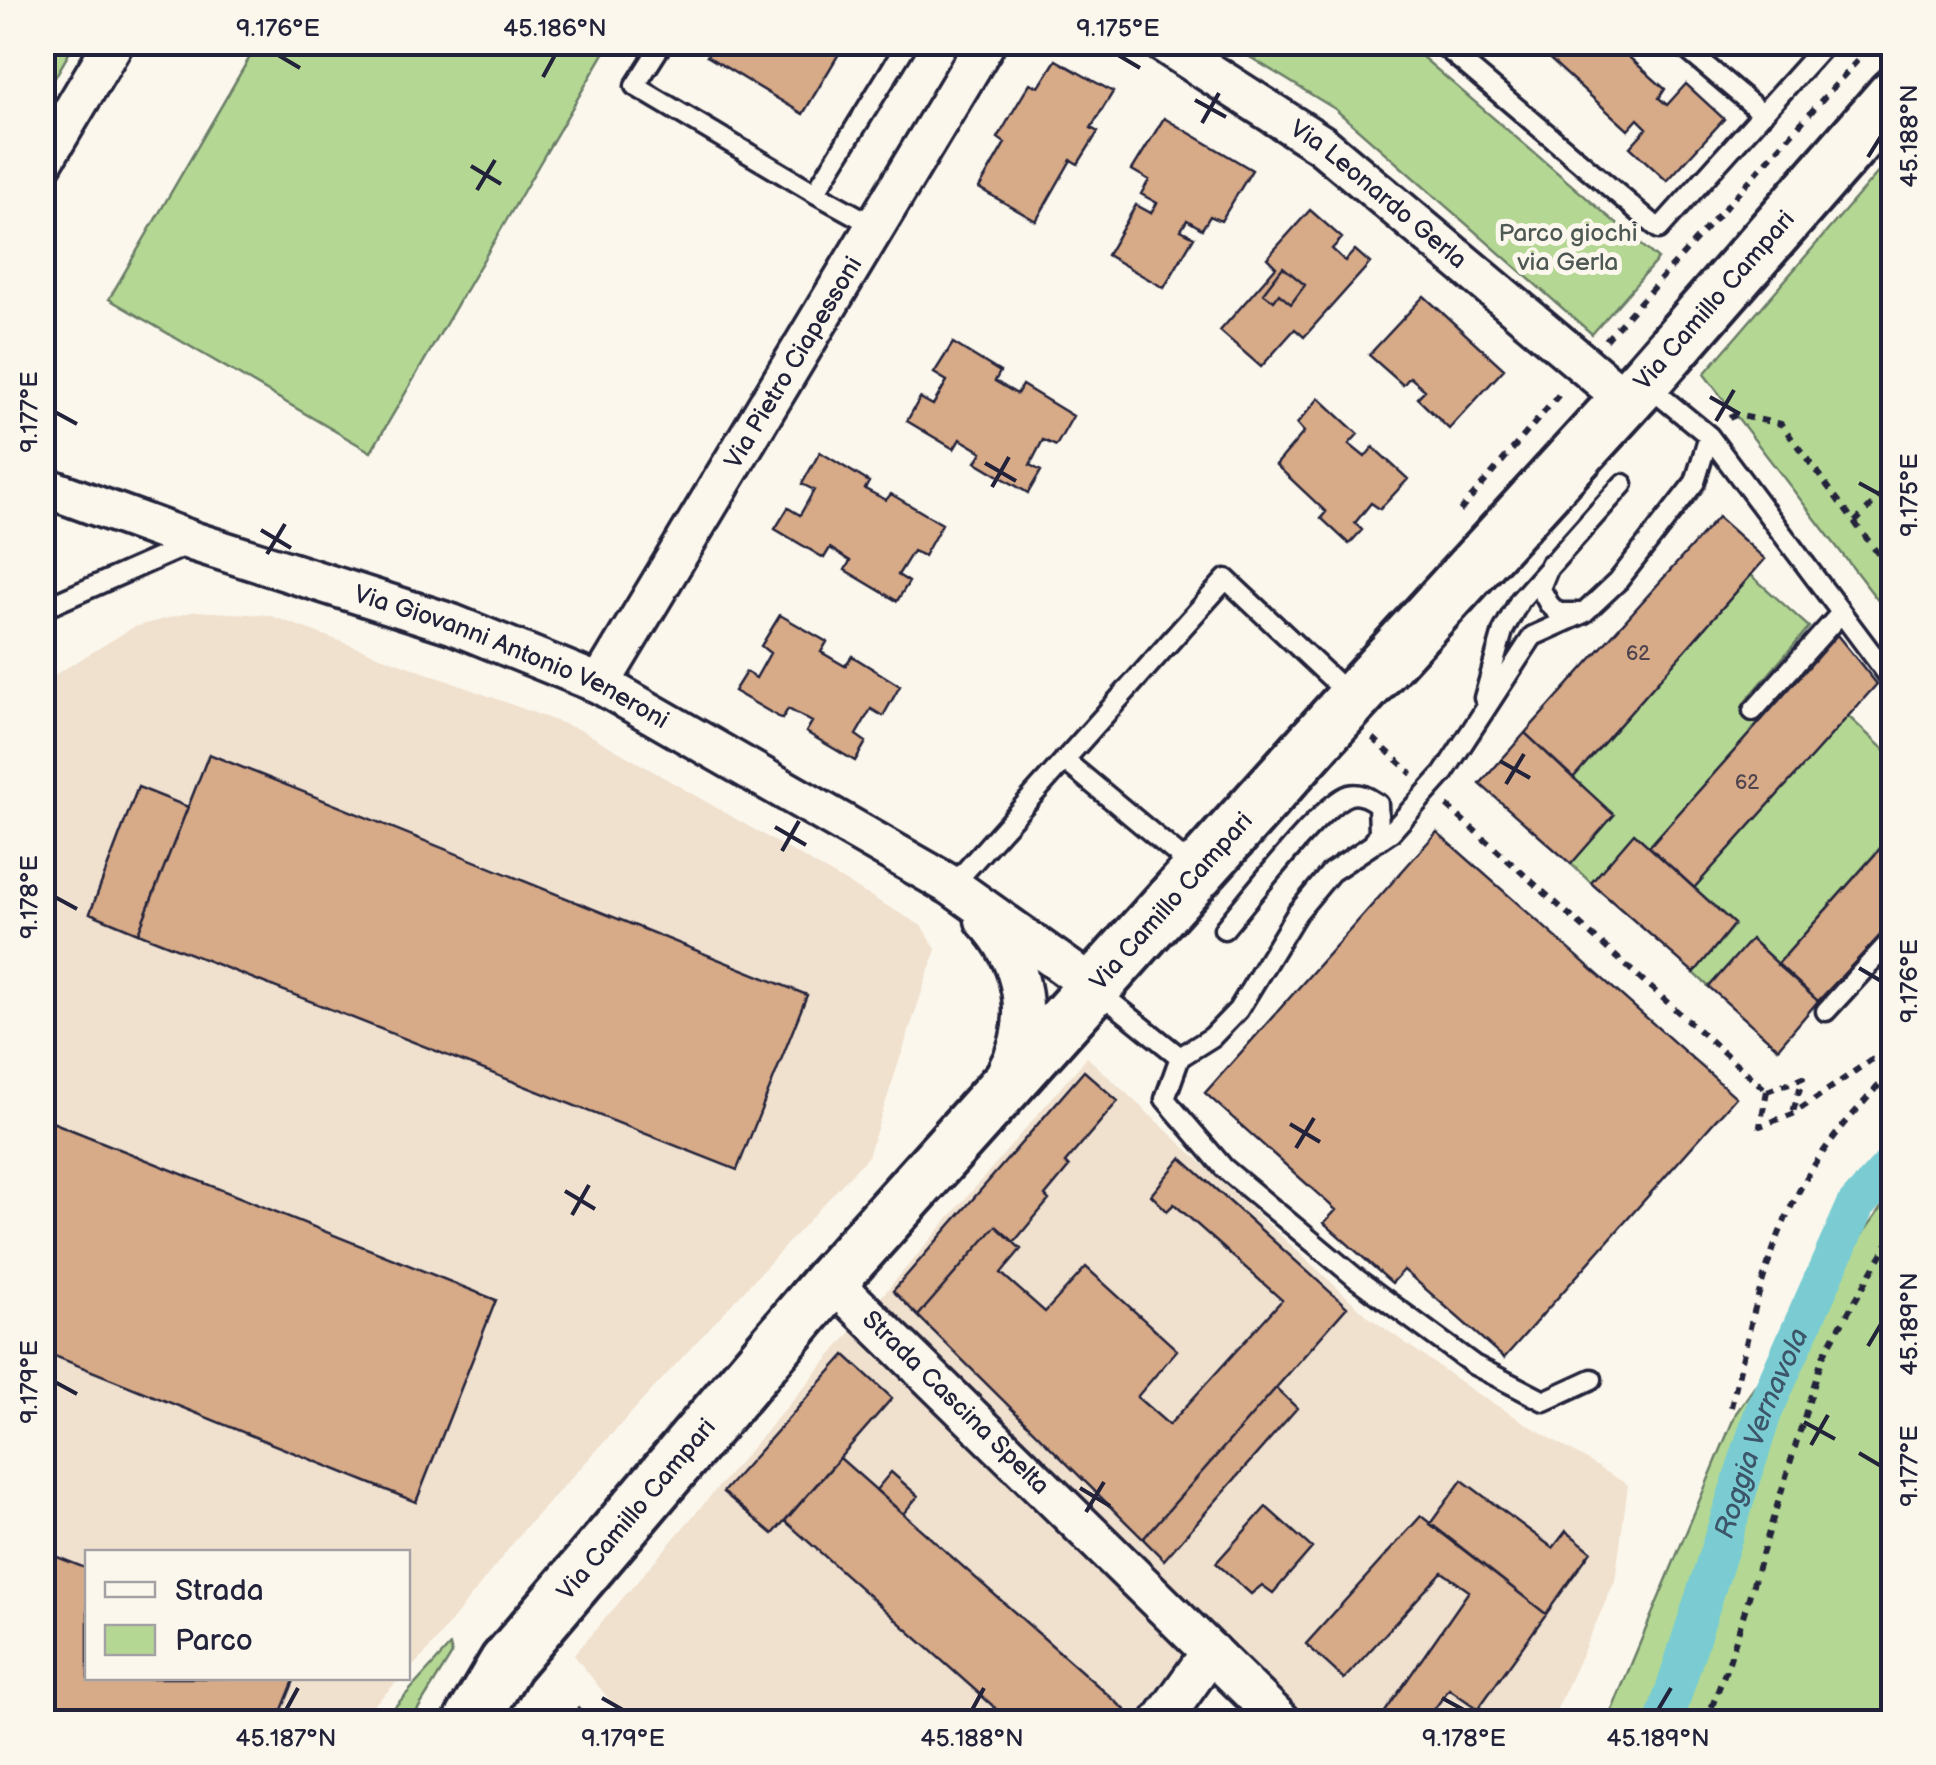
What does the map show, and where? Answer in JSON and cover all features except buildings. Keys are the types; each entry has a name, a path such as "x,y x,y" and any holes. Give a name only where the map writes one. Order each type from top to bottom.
{"street":[{"path":"42,163 114,42"},
{"name":"Via Pietro Ciapessoni","path":"600,684 986,42"},
{"name":"Via Leonardo Gerla","path":"1162,42 1322,144 1634,391"},
{"name":"Via Camillo Campari","path":"471,1722 506,1663 832,1280 990,1100 1634,391 1894,96"},
{"name":"Via Giovanni Antonio Veneroni","path":"42,486 196,542 452,624 600,684 952,886 1094,987"},
{"name":"Via Giovanni Antonio Veneroni","path":"952,886 994,929 1017,966 1024,1025 1014,1060 990,1100"},
{"name":"Strada Cascina Spelta","path":"832,1280 1282,1722"},
{"path":"1161,1722 1211,1652"}],"lane":[{"path":"662,42 635,86 875,226"},
{"path":"815,193 908,42"},
{"path":"1438,42 1660,229 1827,42"},
{"path":"1678,42 1763,114"},
{"path":"1634,391 1710,436 1894,683"},
{"path":"1592,1378 1544,1401 1474,1365 1357,1279 1224,1168 1166,1099 1180,1057 1212,1037 1238,1010 1297,913 1331,872 1391,832 1429,789 1480,720 1496,689 1533,636 1584,613 1618,581 1696,482 1710,436"},
{"path":"1480,720 1503,630 1520,600 1623,484"},
{"path":"42,608 196,542"},
{"path":"1550,564 1540,588 1548,604 1558,614 1584,613"},
{"path":"952,886 1226,579 1348,704"},
{"path":"1753,711 1841,613"},
{"path":"1064,760 1198,872"},
{"path":"1224,929 1319,819 1346,796 1363,795 1378,804 1378,832 1373,844"},
{"path":"1826,1011 1894,937"},
{"path":"1094,987 1180,1057"}],"path":[{"path":"1664,275 1874,42"},
{"path":"1710,436 1728,418 1736,416 1782,424 1894,574"},
{"path":"1854,522 1894,483"},
{"path":"1348,704 1429,789 1767,1090"},
{"path":"1767,1090 1760,1126 1793,1114 1871,1060 1894,1052"},
{"path":"1731,1407 1765,1266 1796,1195 1836,1133 1894,1072"},
{"path":"1767,1090 1802,1078 1793,1114"},
{"path":"1706,1722 1729,1662 1822,1356 1894,1233"}],"shaded area":[{"path":"195,611 269,615 583,731 922,926 936,949 868,1156 526,1527 410,1669 410,1550 85,1550 85,1680 399,1680 356,1722 43,1722 43,682 134,627"},
{"path":"1087,1057 1370,1318 1476,1393 1628,1485 1615,1581 1551,1722 1253,1722 1181,1656 1132,1722 639,1722 614,1706 574,1655"}],"green space":[{"path":"42,43 75,43 43,98"},
{"path":"258,43 610,43 371,452 109,299"},
{"name":"Parco giochi via Gerla","path":"1227,43 1406,43 1658,259 1592,334 1335,109"},
{"path":"1893,155 1893,620 1704,374"},
{"path":"1751,575 1809,627 1745,702 1762,720 1649,847 1634,834 1591,883 1571,864 1613,815 1573,778"},
{"path":"1848,716 1893,758 1893,833 1777,965 1751,940 1709,987 1694,973 1734,925 1694,888"},
{"path":"1893,1191 1893,1722 1607,1722 1736,1413"},
{"path":"450,1646 452,1654 410,1722 381,1722"}],"waterway":[{"name":"Roggia Vernavola","path":"1664,1722 1763,1413 1856,1205 1894,1163"}]}
